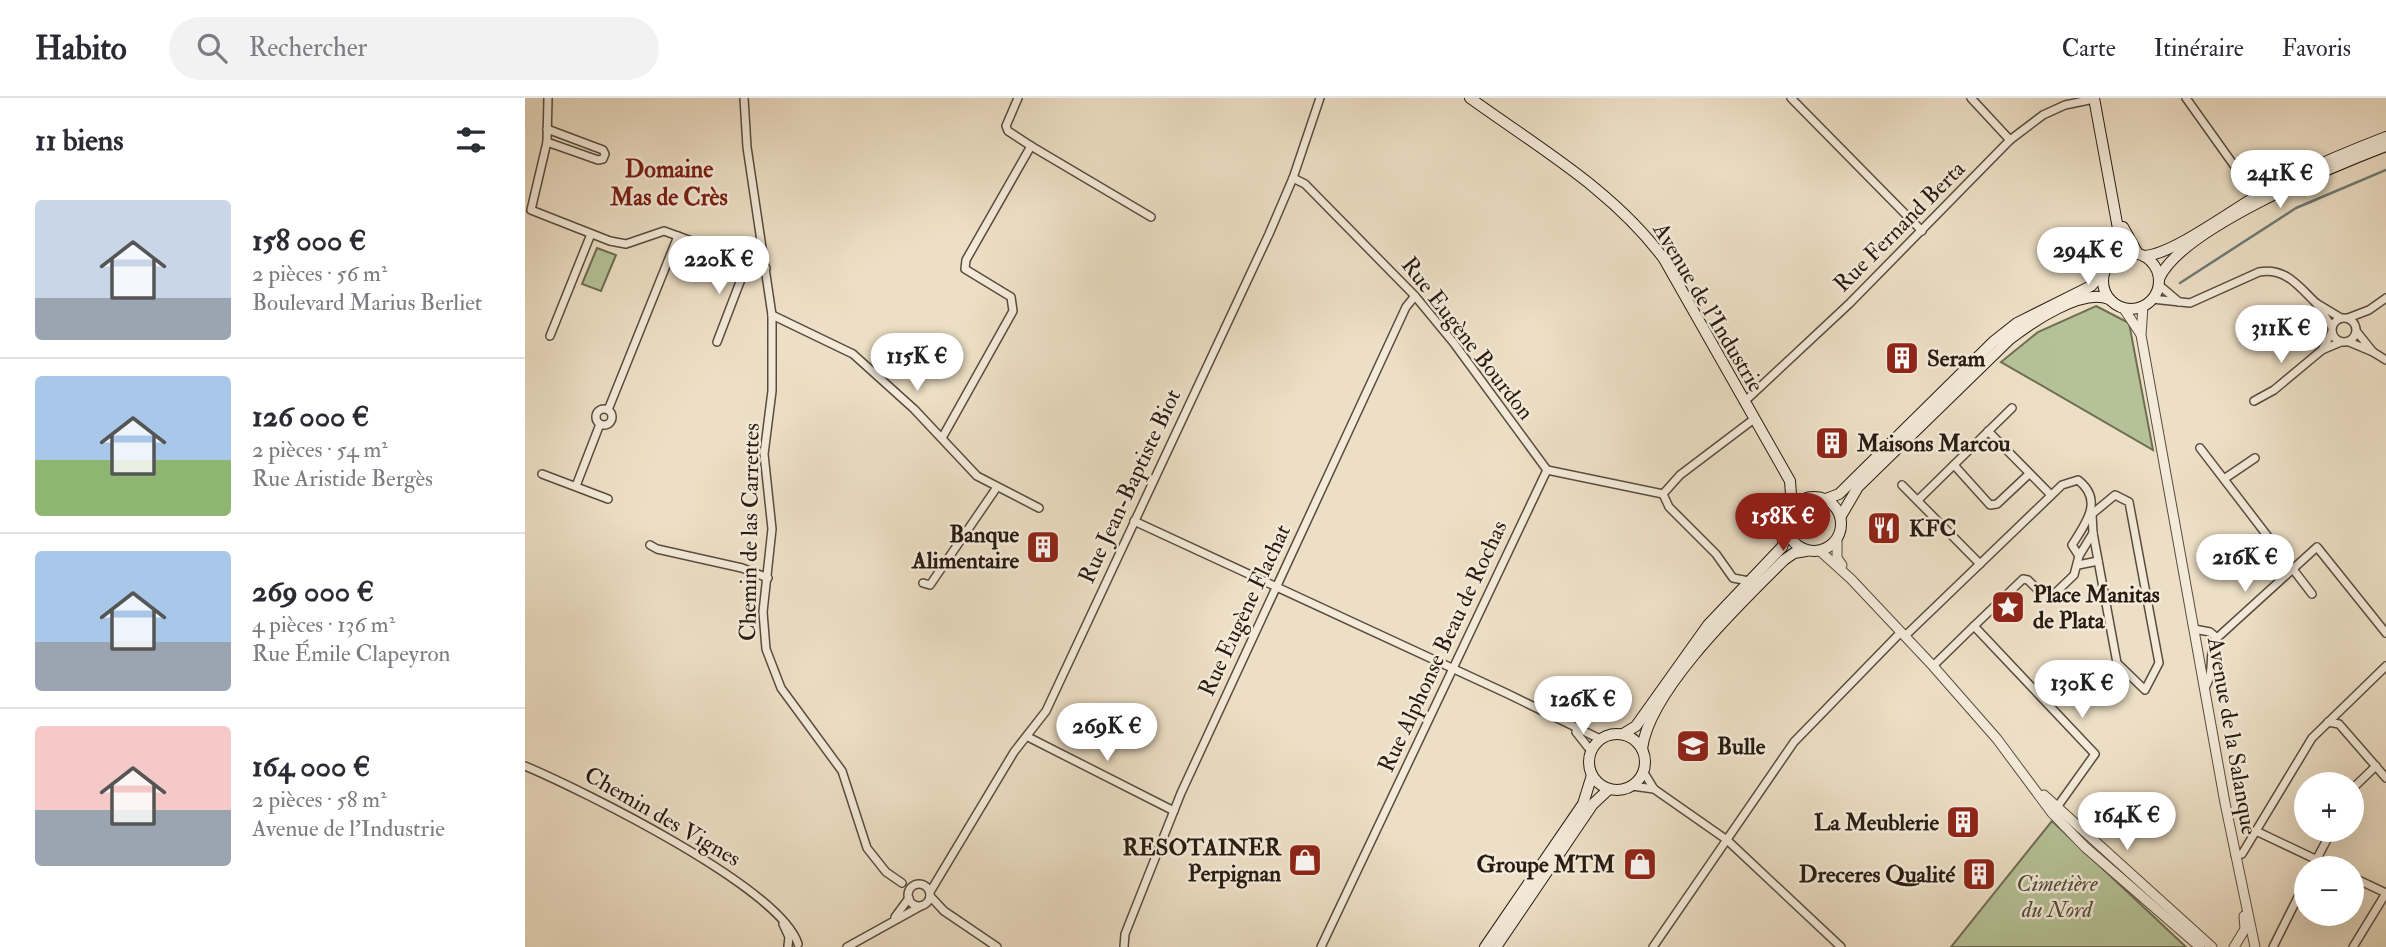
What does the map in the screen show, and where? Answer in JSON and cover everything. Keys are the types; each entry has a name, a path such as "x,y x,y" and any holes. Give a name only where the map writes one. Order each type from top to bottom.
{"main road":[{"name":"Avenue de l'Industrie","path":"1470,98 1614,201 1640,228 1664,259 1790,481 1803,493 1811,496"},
{"path":"2096,98 2123,227 2141,255 2151,262 2159,282"},
{"path":"1825,499 1839,494 2001,336 2046,306 2091,286 2116,257 2121,246 2096,98"},
{"path":"2116,257 2171,248 2239,205 2313,167 2386,137"},
{"path":"1841,516 1858,487 2010,339 2041,318 2094,296 2109,299 2124,309 2148,303 2167,264 2179,254 2244,212 2317,174 2386,146"},
{"path":"2104,272 2103,282 2109,299"},
{"name":"Avenue de l'Industrie","path":"1790,481 1792,508"},
{"path":"1496,947 1593,804 1609,789 1632,786 1643,771 1642,749 1646,730 1654,713 1717,629 1784,560 1806,551 1820,551 1837,541 1842,529 1841,516 1835,506 1825,499 1811,496 1792,508 1787,519 1791,539 1806,551"},
{"path":"1485,947 1583,804 1592,775 1589,762 1591,751 1600,739 1623,734 1636,726 1693,645 1782,547 1788,531"},
{"path":"1623,734 1631,737 1642,749"},
{"path":"1592,775 1609,789"}],"street":[{"path":"548,98 547,142 531,209 591,234 626,244 664,231 766,268"},
{"name":"Chemin de las Carrettes","path":"744,98 747,148 772,316 772,391 764,454 772,529 763,631 772,670 781,688 842,771 867,848 876,863 902,883 909,896"},
{"path":"1018,98 1006,126 1008,131 1151,217"},
{"name":"Rue Jean-Baptiste Biot","path":"922,906 1014,752 1046,711 1293,178 1320,98"},
{"path":"1791,98 1922,231"},
{"path":"1971,98 2010,140"},
{"name":"Rue Fernand Berta","path":"1744,402 1754,396 1922,231 2010,140 2043,115 2065,105 2096,98"},
{"path":"2186,98 2238,171"},
{"path":"547,129 605,151 605,155 597,160 547,142"},
{"path":"942,438 1013,311 1011,297 965,269 966,260 1031,146"},
{"name":"Rue Eugène Bourdon","path":"1293,178 1305,184 1415,296 1453,342 1547,470"},
{"path":"550,336 554,316 591,234"},
{"path":"576,486 600,424 611,421 608,410 678,236"},
{"path":"717,342 748,261"},
{"path":"2148,303 2190,303 2259,272 2270,270 2287,276 2316,303 2344,318 2357,330 2373,352"},
{"path":"2159,282 2179,302"},
{"name":"Rue Eugène Flachat","path":"1124,947 1122,942 1174,811 1406,307 1415,296"},
{"path":"2322,350 2332,330 2344,318 2369,310 2386,298"},
{"name":"Avenue de la Salanque","path":"2148,303 2141,335 2235,855 2255,947"},
{"path":"2316,303 2332,330 2345,342 2386,360"},
{"name":"Avenue de la Salanque","path":"2124,309 2141,335"},
{"path":"2254,401 2273,390 2322,350 2345,342 2357,330 2369,310"},
{"path":"772,316 853,355 942,438 969,469 1039,508"},
{"path":"1919,499 2012,408"},
{"path":"1663,494 1680,475 1754,419"},
{"path":"1988,431 2051,495"},
{"path":"2200,448 2312,594"},
{"path":"2224,479 2255,458"},
{"path":"1954,465 1990,505 1997,504 2029,474"},
{"path":"1547,470 1663,494"},
{"name":"Rue Alphonse Beau de Rochas","path":"1321,947 1547,470"},
{"path":"542,474 608,499"},
{"path":"1653,947 1794,742 1903,634 2062,485 2078,480 2085,485 2093,505 2092,514 2093,533 2117,663 2145,690 2159,663 2129,502 2115,495 2092,514 2072,545 2079,556"},
{"path":"1902,485 1919,499 1980,564"},
{"path":"923,583 930,585 997,487"},
{"path":"1663,494 1669,507 1716,554 1733,578 1749,582"},
{"path":"1134,521 1600,739"},
{"path":"1933,666 2023,579 2050,597 2074,575 2079,556 2093,533"},
{"path":"1837,541 1837,558 1851,579"},
{"path":"650,545 657,549 742,568 768,578"},
{"path":"2197,647 2214,641 2317,547 2386,633"},
{"path":"1820,551 1851,579 1933,666 2054,810 2200,947"},
{"path":"2078,565 2098,561"},
{"path":"1974,626 2095,754 2054,810"},
{"path":"2194,629 2210,632 2214,641 2212,675 2205,688"},
{"path":"2235,855 2242,854 2305,747 2327,722 2386,666"},
{"path":"2327,722 2339,724 2386,778"},
{"path":"1574,729 1591,751"},
{"path":"1028,737 1174,811"},
{"name":"Chemin des Vignes","path":"525,766 590,794 722,871 786,921 798,944"},
{"path":"2364,778 2376,766"},
{"path":"1643,771 1654,789 1727,840 1841,947"},
{"path":"1632,786 1654,789"},
{"path":"2256,831 2308,856"},
{"path":"2111,864 2212,947"},
{"name":"Rue Jean-Baptiste Biot","path":"894,919 919,885 940,873"},
{"path":"902,883 919,885 944,911 997,947"},
{"path":"2353,947 2386,893 2364,883"},
{"path":"909,896 915,905 944,911"},
{"name":"Avenue de la Salanque","path":"2235,947 2245,929 2243,897"},
{"path":"2273,947 2294,905"},
{"path":"847,947 922,906"},
{"path":"775,912 786,930 788,947 798,944 807,947"}],"green space":[{"path":"597,248 616,255 601,291 582,284"},
{"path":"2096,306 2129,323 2153,450 2001,362 2038,332"},
{"name":"Cimetière du Nord","path":"2052,821 2186,947 1951,947"}],"waterway":[{"path":"2180,283 2296,208 2386,170"}],"place":[{"name":"Seram","path":"1902,358"},
{"name":"Maisons Marcou","path":"1832,443"},
{"name":"KFC","path":"1884,528"},
{"name":"Banque Alimentaire","path":"1043,547"},
{"name":"Place Manitas de Plata","path":"2008,607"},
{"name":"Bulle","path":"1693,746"},
{"name":"La Meublerie","path":"1963,822"},
{"name":"RESOTAINER Perpignan","path":"1305,860"},
{"name":"Groupe MTM","path":"1640,864"},
{"name":"Dreceres Qualité","path":"1979,874"}],"district":[{"name":"Domaine Mas de Crès","path":"669,183"}]}
